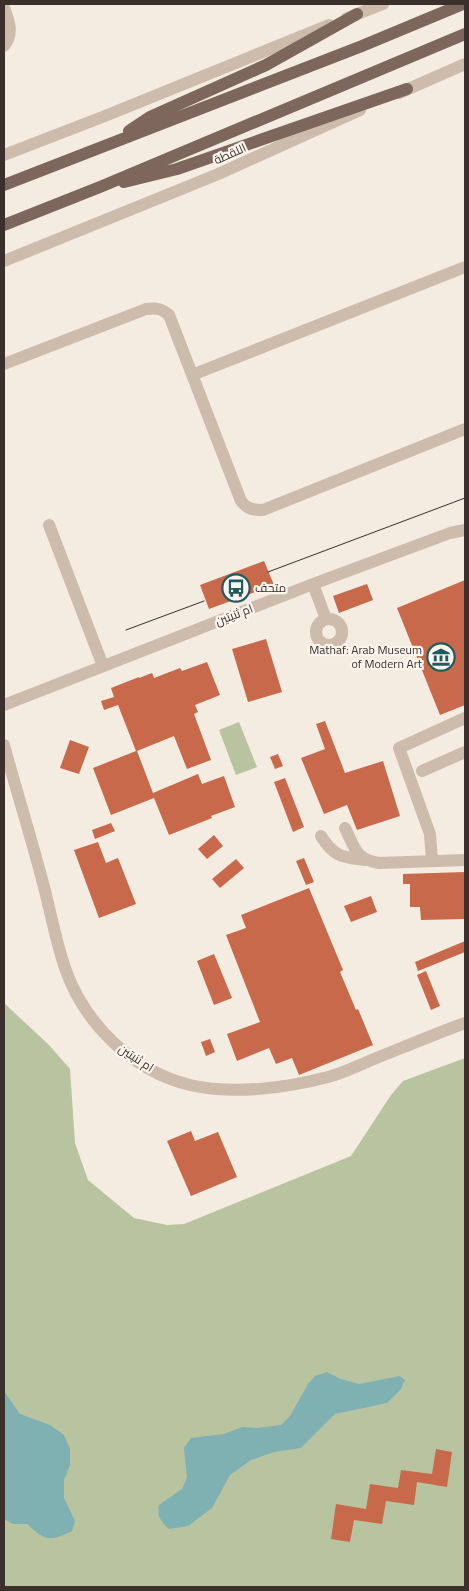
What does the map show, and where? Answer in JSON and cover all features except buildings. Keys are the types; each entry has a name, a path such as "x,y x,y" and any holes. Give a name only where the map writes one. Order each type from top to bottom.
{"main road":[{"path":"4,185 362,46 463,4"},
{"path":"118,141 132,128 150,117 266,65 357,14"},
{"name":"اللقطة","path":"4,225 100,187 465,34"},
{"path":"100,187 143,179 177,169 407,89"}],"street":[{"path":"4,155 383,4"},
{"path":"4,8 10,24 10,32 9,40 4,46"},
{"name":"اللقطة","path":"4,261 216,175 465,64"},
{"path":"192,375 465,267"},
{"path":"4,364 146,309 155,308 163,310 168,315 241,501 245,507 254,510 262,510 465,430"},
{"path":"49,525 103,666"},
{"name":"ام ثنيتين","path":"4,705 313,584 450,533 465,530"},
{"path":"313,584 326,619"},
{"path":"432,861 430,834 399,748 465,718"},
{"name":"ام ثنيتين","path":"4,745 65,969 93,1020 113,1043 138,1062 164,1076 189,1085 219,1089 279,1088 330,1077 465,1023"},
{"path":"422,771 465,752"},
{"path":"345,828 356,850 365,860"},
{"path":"321,836 328,846 341,856 379,863 465,860"}],"green space":[{"path":"239,722 257,767 236,775 219,730"},
{"path":"4,1003 49,1045 70,1069 75,1143 88,1180 134,1218 167,1225 184,1224 351,1156 391,1095 403,1081 465,1058 465,1587 4,1587"}],"water":[{"path":"327,1372 341,1379 359,1384 400,1376 405,1380 401,1389 387,1403 335,1414 301,1448 274,1452 251,1460 230,1475 212,1508 188,1526 169,1529 163,1523 158,1512 159,1505 182,1489 187,1478 184,1448 191,1438 224,1434 242,1427 258,1428 281,1425 290,1416 308,1384 315,1376"},
{"path":"4,1391 20,1414 50,1425 64,1435 70,1449 70,1465 64,1480 64,1498 75,1521 72,1531 64,1535 53,1538 44,1537 27,1524 13,1524 4,1519"}],"tram line":[{"path":"268,572 465,498"},
{"path":"126,630 204,601"}],"place":[{"name":"متحف","path":"236,588"},
{"name":"Mathaf: Arab Museum of Modern Art","path":"441,657"}]}
